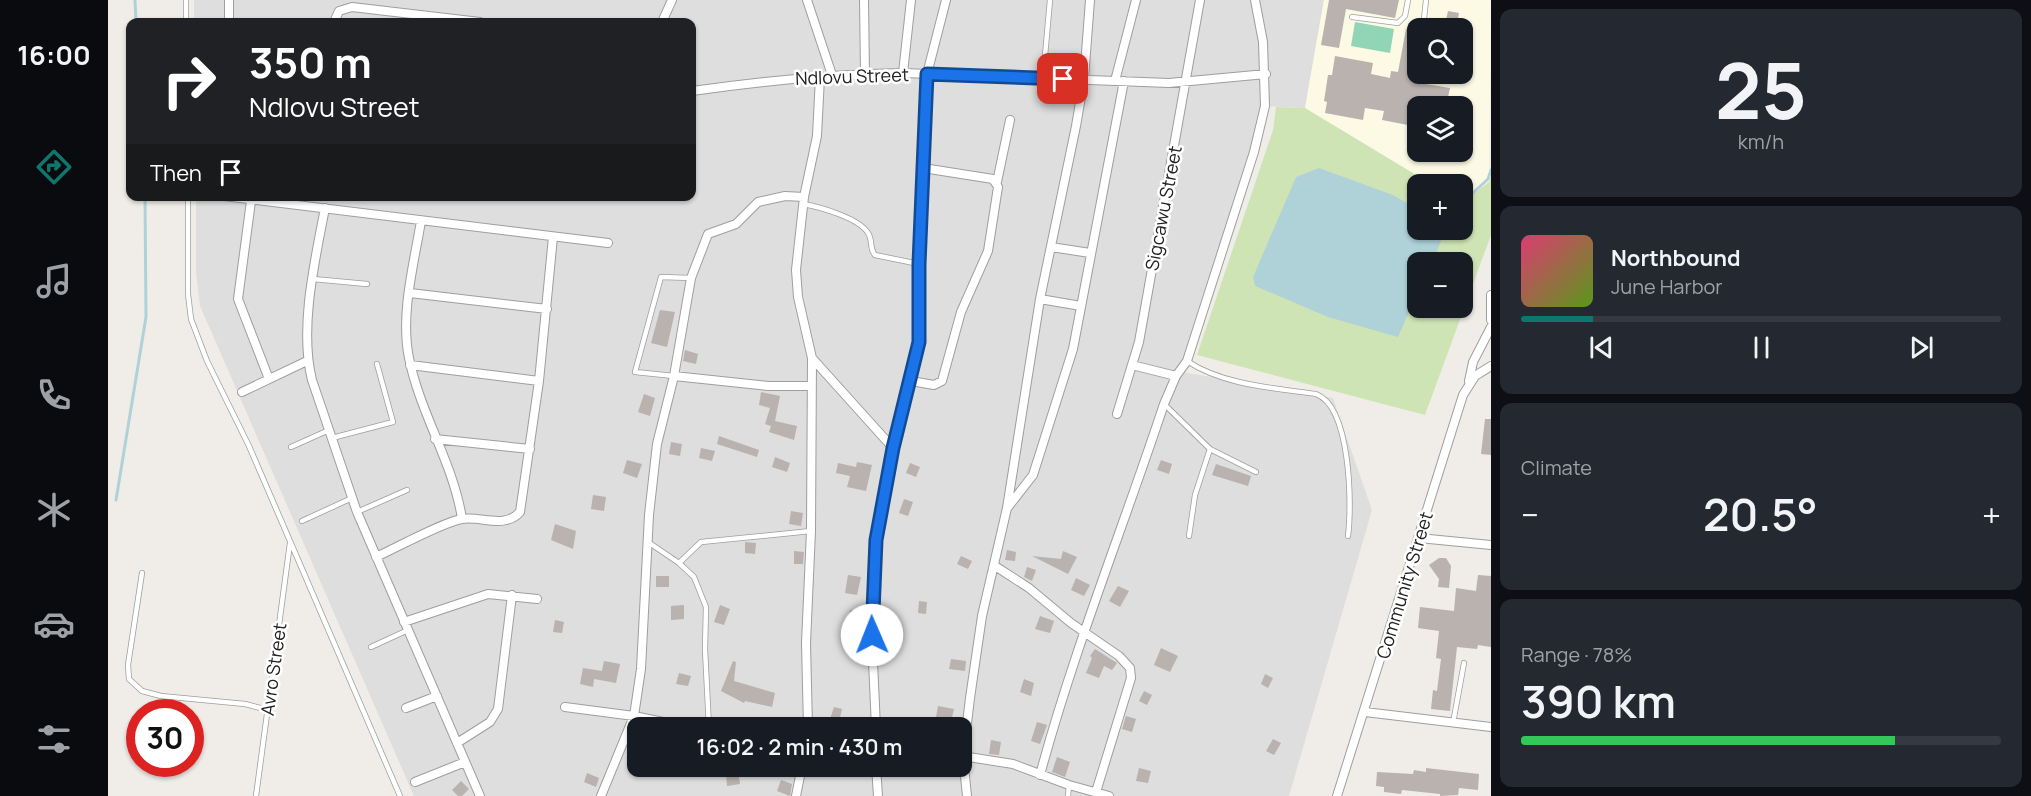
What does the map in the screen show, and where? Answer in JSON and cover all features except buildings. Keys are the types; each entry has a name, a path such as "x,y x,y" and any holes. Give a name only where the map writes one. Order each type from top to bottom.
{"street":[{"path":"229,0 229,18"},
{"path":"664,18 671,0"},
{"path":"807,0 832,75"},
{"path":"864,0 865,74"},
{"path":"903,73 911,0"},
{"path":"876,717 871,617 873,564 893,448 919,342 919,264 927,74 946,0"},
{"path":"968,717 982,616 1007,508 1040,299 1084,79 1090,0"},
{"path":"1007,508 1034,475 1070,359 1109,169 1119,81 1136,0"},
{"name":"Sigcawu Street","path":"1117,414 1139,342 1150,267 1166,198 1200,0"},
{"path":"1041,775 1084,632 1112,560 1164,404 1176,376 1187,361 1254,152 1265,105 1266,75 1255,0"},
{"path":"336,18 339,11 352,7 446,18"},
{"name":"Ndlovu Street","path":"696,91 832,75 865,74 903,73 1186,82 1266,75"},
{"path":"808,717 806,643 811,531 812,358 798,297 796,270 804,201 817,136 820,77"},
{"path":"911,381 934,385 942,381 961,312 988,251 997,182 1010,120"},
{"path":"923,168 993,179 997,182"},
{"path":"601,796 634,716 641,669 648,542 657,444 674,376 691,278 708,234 736,224 758,202 768,198 804,201"},
{"path":"269,379 238,299 251,201 608,243"},
{"path":"324,208 313,279 307,361 357,512 480,796"},
{"path":"421,221 406,335 410,365 459,500 462,519"},
{"path":"376,557 462,519 503,521 516,516 522,505 530,449 547,309 553,237"},
{"path":"1051,247 1090,253"},
{"path":"410,293 547,309"},
{"path":"1491,295 1491,320"},
{"path":"1040,299 1081,306"},
{"path":"1468,384 1473,362 1491,327"},
{"path":"812,358 893,448"},
{"path":"242,392 307,361"},
{"path":"410,365 538,381"},
{"path":"1132,365 1176,376"},
{"name":"Community Street","path":"1337,796 1468,384 1475,376 1491,366"},
{"path":"674,376 768,386 811,386"},
{"path":"435,439 530,449"},
{"path":"1419,538 1491,545"},
{"path":"995,566 1029,588 1084,632 1119,656 1132,672 1096,792"},
{"path":"406,626 488,594 537,599"},
{"path":"457,743 490,722 498,709 512,595"},
{"path":"406,708 437,696"},
{"path":"565,707 639,717"},
{"path":"1365,712 1491,727"},
{"path":"972,758 1013,764 1069,785 1109,796"},
{"path":"415,783 465,762"},
{"path":"796,796 800,777"},
{"path":"877,777 878,796"},
{"path":"965,777 967,796"}],"lane":[{"path":"186,0 186,18"},
{"path":"1043,79 1050,0"},
{"path":"1352,17 1398,23 1405,16 1408,0"},
{"path":"1424,18 1426,0"},
{"path":"188,201 188,294 191,319 207,361 249,446 400,796"},
{"path":"804,201 861,226 868,232 875,255 919,264"},
{"path":"674,376 635,372 661,277 691,278"},
{"path":"313,279 367,284"},
{"path":"1187,361 1200,370 1222,378 1316,394 1325,400 1340,432 1350,473 1351,515 1348,536"},
{"path":"291,447 330,434 393,422 377,364"},
{"path":"1164,404 1210,449 1256,472"},
{"path":"1189,536 1195,495 1210,449"},
{"path":"357,512 407,490"},
{"path":"302,521 352,498"},
{"path":"679,564 701,542 811,531"},
{"name":"Avro Street","path":"256,796 290,541"},
{"path":"648,542 694,577 706,607 708,717"},
{"path":"142,573 128,665 129,679 142,691 161,696 245,704 267,710"},
{"path":"371,647 406,626"},
{"path":"1453,723 1464,663"},
{"path":"1068,796 1069,785"}],"shaded area":[{"path":"194,0 1324,0 1305,108 1265,106 1182,372 1333,398 1372,510 1289,796 414,796 200,306 196,273 196,201 696,201 696,18 194,18"},
{"path":"1324,0 1491,0 1489,181 1473,194 1473,174 1414,174 1305,108"}],"green space":[{"path":"1355,22 1394,29 1390,53 1351,46"},
{"path":"1276,107 1305,108 1414,174 1407,174 1407,240 1473,240 1473,194 1489,182 1491,177 1491,235 1473,284 1473,252 1407,252 1407,318 1461,318 1425,415 1197,355 1273,130"}],"water":[{"path":"1319,168 1393,195 1407,203 1407,240 1441,240 1437,252 1407,252 1407,317 1398,337 1328,317 1255,286 1253,277 1296,177"}],"waterway":[{"path":"135,0 136,18"},
{"path":"1473,193 1488,179 1491,170"},
{"path":"116,500 146,317 145,201"}],"route":[{"path":"872,635 873,564 876,540 893,448 919,342 919,264 927,74 1063,79"}]}
